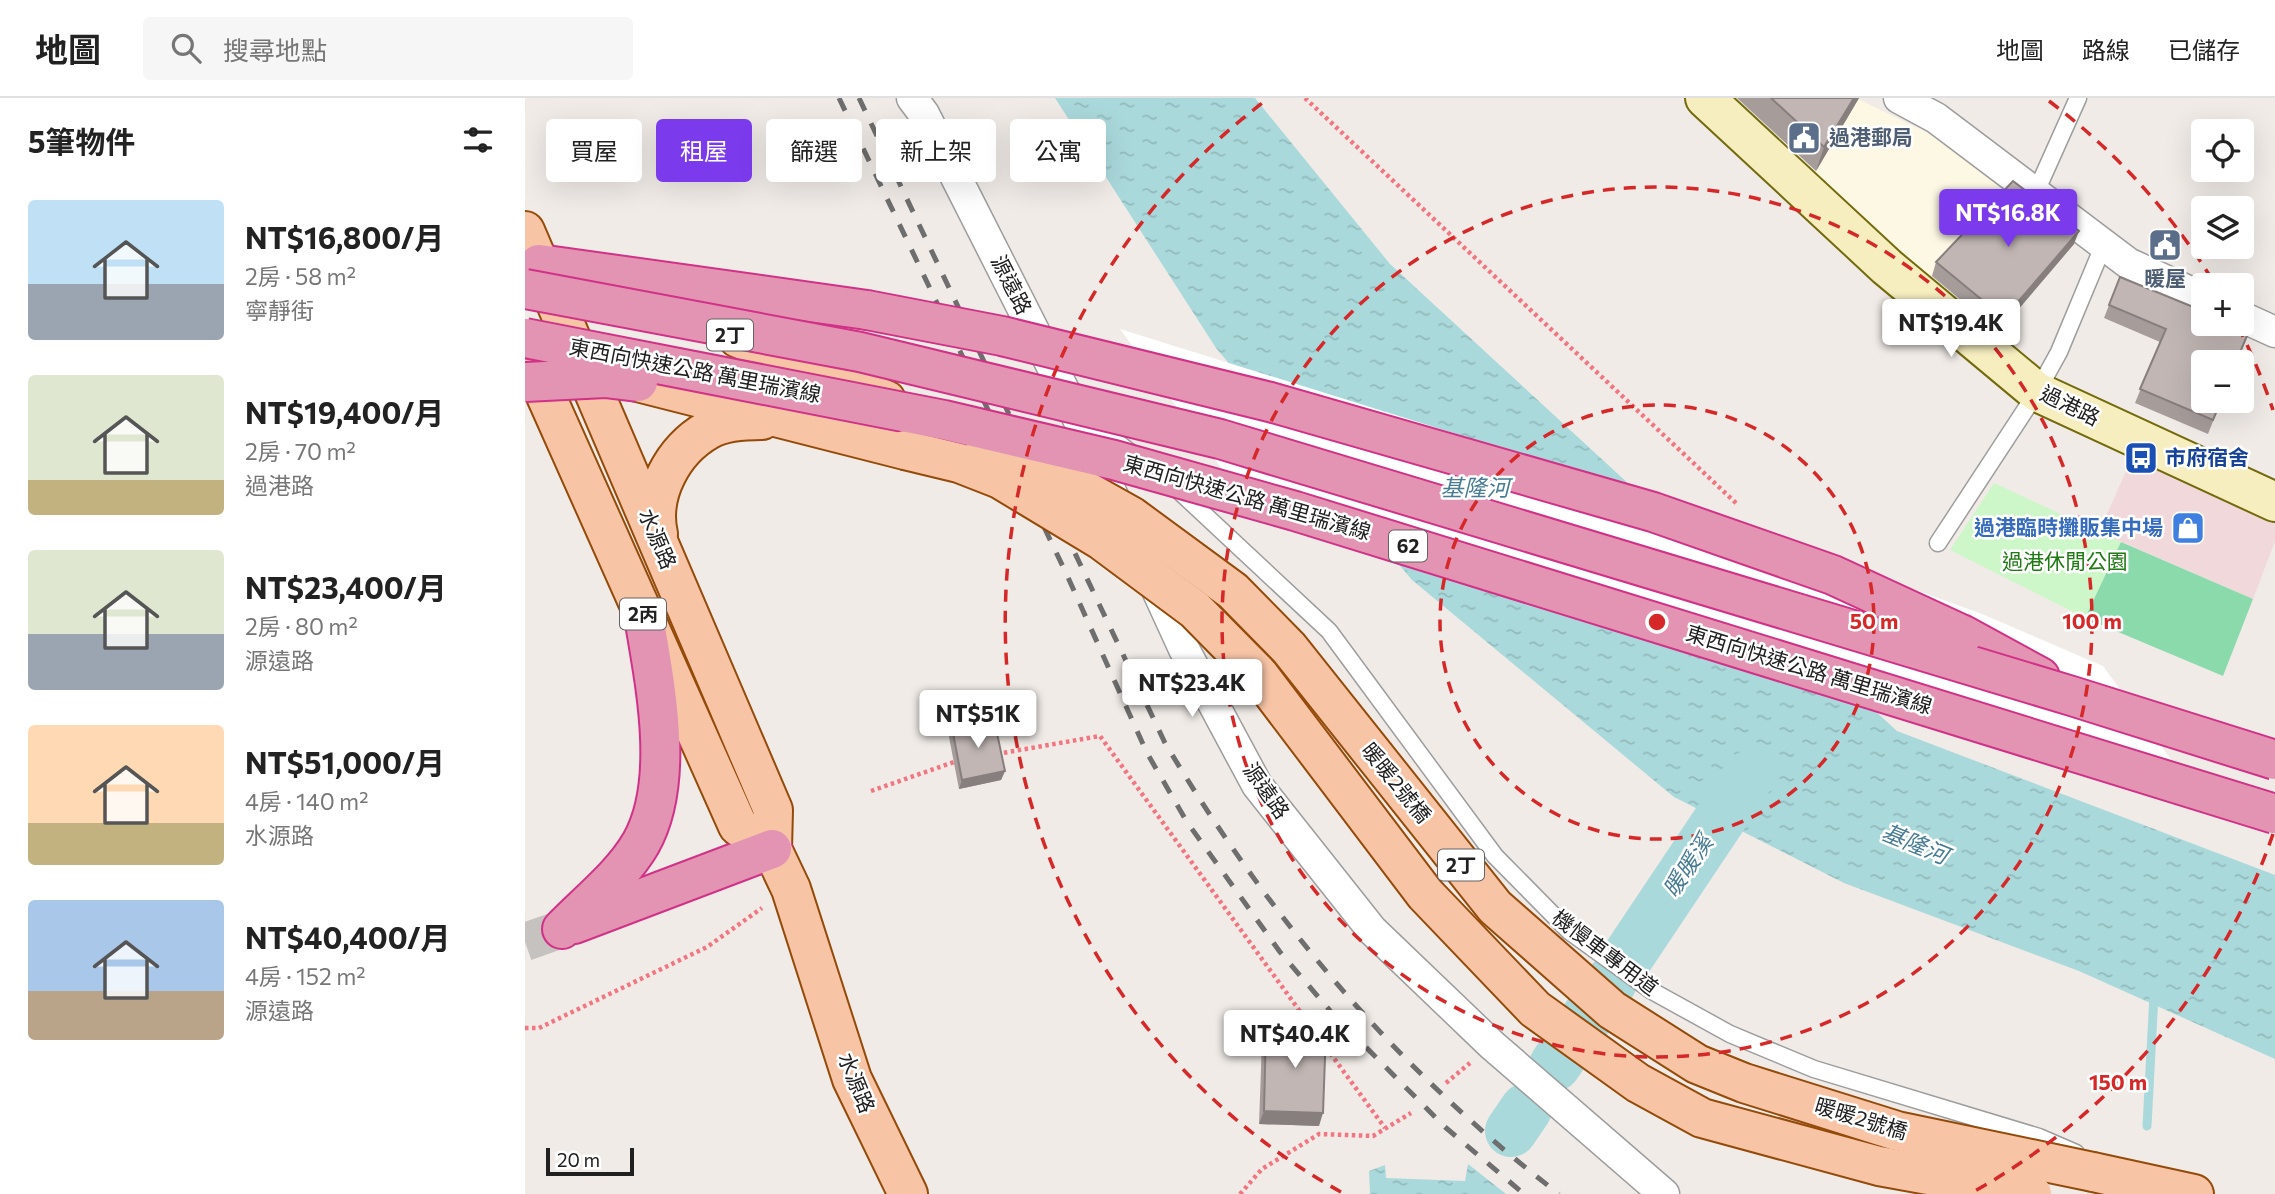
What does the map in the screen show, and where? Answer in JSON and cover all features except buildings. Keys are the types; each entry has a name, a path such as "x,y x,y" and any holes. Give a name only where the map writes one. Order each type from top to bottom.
{"highway":[{"path":"529,261 867,310 1002,336 1270,402 1653,512 1833,575 1963,635 2075,697"},
{"name":"62","path":"529,261 860,352 1220,439 2075,697 2275,761"},
{"name":"東西向快速公路 萬里瑞濱線","path":"526,360 931,416 1114,460 1295,511 2275,814"},
{"path":"644,617 661,748 651,814 642,841 623,867 562,929 772,849"}],"main road":[{"name":"水源路","path":"529,261 584,369 773,810 772,849 791,889 852,1079 908,1194"},
{"name":"2丁","path":"529,261 742,339 931,416"},
{"name":"水源路","path":"526,360 738,826 772,849"},
{"name":"2丁","path":"526,360 584,369 802,424"},
{"name":"暖暖2號橋","path":"931,416 1031,460 1131,516 1233,591 1289,648 1495,907 1612,1010 1697,1064 1744,1083 1897,1131 2152,1186"},
{"path":"663,554 657,528 657,505 664,479 692,441 710,429 733,422 759,420 802,424"},
{"name":"暖暖2號橋","path":"802,424 959,463 1000,479 1101,540 1195,610 1259,675 1425,894 1535,1009 1638,1083 1702,1118 1879,1166 2032,1194"},
{"name":"2丁","path":"2152,1186 2194,1194"}],"street":[{"name":"源遠路","path":"912,98 931,127 1073,408 1184,649 1257,785 1372,930 1492,1045 1664,1194"},
{"name":"過港路","path":"1705,98 1887,267 2037,392 2275,502"},
{"path":"1899,98 1936,118 2128,263 2191,292"},
{"path":"2254,322 2275,332"}],"lane":[{"path":"2035,194 2078,98"},
{"path":"1938,543 2037,392 2059,352 2104,244"},
{"name":"機慢車專用道","path":"1073,408 1191,500 1329,631 1495,856 1569,932 1652,991 1730,1034 1814,1069 2039,1137 2152,1186"}],"path":[{"path":"1305,98 1746,513"},
{"path":"996,754 1100,736 1385,1128"},
{"path":"871,791 954,762"},
{"path":"525,1028 539,1028 707,947 791,889"},
{"path":"1240,1194 1262,1169 1319,1134 1373,1136 1411,1112"}],"shaded area":[{"path":"1858,99 1965,151 2013,190 1929,278 1813,176"},
{"name":"過港臨時攤販集中場","path":"2132,458 2275,523 2275,541 2253,599 2099,532"}],"green space":[{"name":"過港休閒公園","path":"1994,483 2121,542 2085,618 1950,550"},
{"path":"2121,542 2253,599 2223,676 2085,618"}],"water":[{"name":"基隆河","path":"1055,98 1255,98 1390,264 1897,731 2275,875 2275,1059 2079,971 1844,883 1674,797 1412,580 1216,348 1106,177 1106,119 1069,119"},
{"path":"1468,1164 1506,1194 1370,1194 1369,1171 1385,1165 1386,1178 1465,1181"}],"pier":[{"path":"1120,329 1677,503 1982,614 2103,666 2208,811 1364,542 1261,523"}],"waterway":[{"name":"暖暖溪","path":"1629,955 1748,777"},
{"name":"暖暖溪","path":"1555,1065 1611,982"},
{"path":"2147,1126 2154,995"},
{"name":"暖暖溪","path":"1511,1131 1526,1109"}],"tunnel":[{"path":"525,942 562,929"}],"railway":[{"path":"839,98 1066,573 1147,753 1187,822 1280,952 1332,1013 1445,1127 1524,1194"},
{"path":"859,98 1165,743 1206,808 1293,930 1340,988 1390,1043 1499,1146 1559,1194"}],"place":[{"name":"過港郵局","path":"1804,138"},
{"name":"暖屋","path":"2165,245"},
{"name":"市府宿舍","path":"2141,458"},
{"name":"過港臨時攤販集中場","path":"2188,528"}]}
